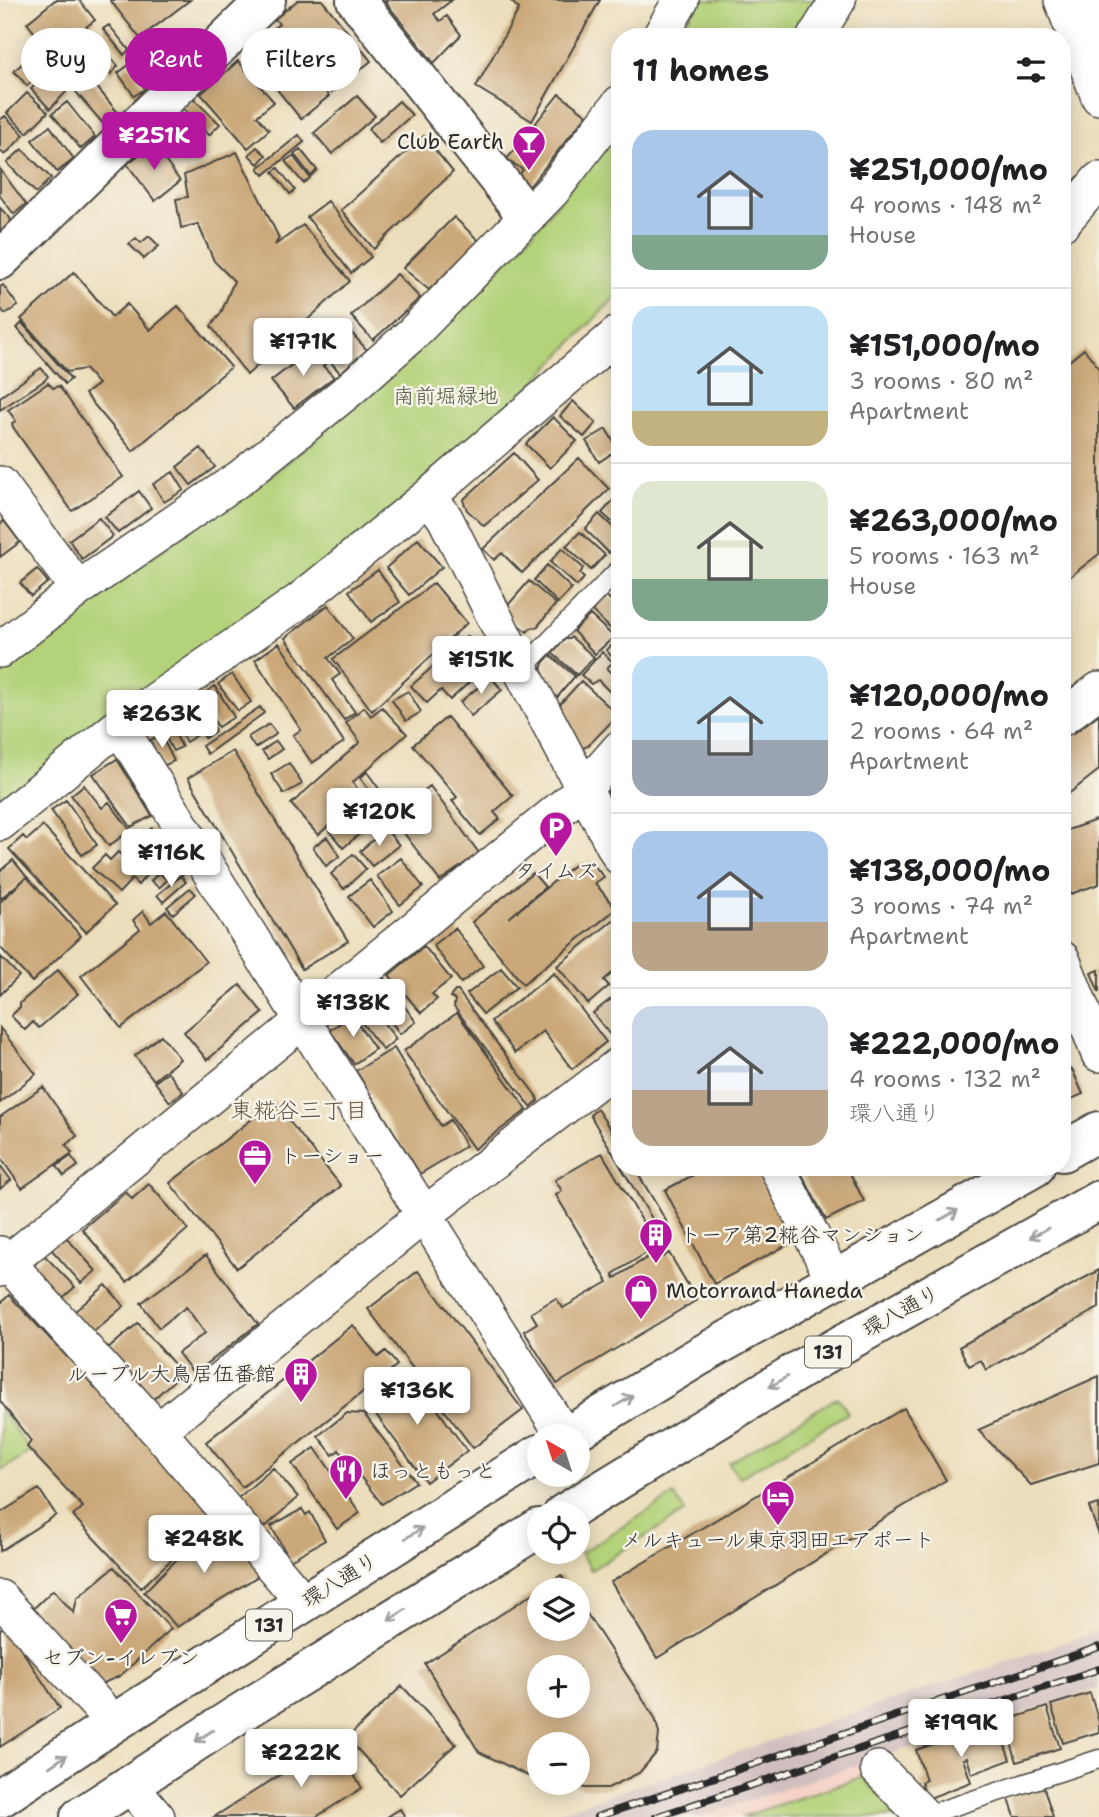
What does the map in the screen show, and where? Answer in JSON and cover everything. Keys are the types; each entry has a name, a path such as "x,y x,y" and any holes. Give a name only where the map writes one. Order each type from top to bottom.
{"main road":[{"path":"0,260 266,0"},
{"path":"356,0 527,216"},
{"path":"1085,0 1099,37"},
{"path":"1071,1147 1099,1131"},
{"path":"587,1424 696,1358 1019,1176"},
{"name":"環八通り","path":"584,1501 832,1350 1099,1200"},
{"name":"環八通り","path":"0,1798 527,1462"},
{"path":"80,1817 527,1535"}],"street":[{"path":"665,28 681,0"},
{"path":"821,28 838,0"},
{"path":"1062,0 1099,97"},
{"path":"0,650 78,589 240,478 349,390 412,334 552,191 611,115"},
{"path":"1071,213 1099,180"},
{"path":"0,823 119,726 298,603 429,496 611,340"},
{"path":"0,484 78,589"},
{"path":"429,496 445,518 611,840"},
{"path":"1071,711 1099,690"},
{"path":"119,726 558,1424"},
{"path":"304,1603 158,1431 2,1262 304,1020 584,789 611,758"},
{"path":"1071,982 1099,1054"},
{"path":"158,1431 424,1215 611,1071"},
{"path":"782,1176 834,1280"},
{"path":"0,1598 114,1723"},
{"path":"878,1769 924,1817"},
{"path":"129,1784 157,1817"}],"lane":[{"path":"521,670 611,577"},
{"path":"924,1817 1099,1759"}],"shaded area":[{"path":"1099,1631 1099,1688 699,1817 543,1817"},
{"path":"859,1763 910,1817 699,1817"}],"green space":[{"path":"699,0 819,0 803,28 682,28"},
{"name":"南前堀緑地","path":"611,139 611,301 494,425 374,526 0,803 0,669 36,640 194,527 276,472 422,346 469,302 529,237"},
{"path":"838,1397 848,1413 739,1478 729,1463"},
{"path":"0,1409 31,1452 0,1471"},
{"path":"674,1495 685,1512 591,1570 587,1564 590,1564 590,1547"},
{"path":"862,1777 898,1814 892,1817 741,1817"}],"building":[{"path":"55,0 79,0 95,20 85,28 31,28 27,23"},
{"path":"110,0 190,0 153,28 132,28"},
{"path":"298,0 322,0 344,28 274,28 279,24 275,19"},
{"path":"384,0 452,0 434,14 440,21 447,16 461,35 434,63"},
{"path":"510,0 600,0 532,121 476,87 519,9"},
{"path":"109,25 125,45 124,55 111,39 111,28 104,28"},
{"path":"361,49 371,61 361,69"},
{"path":"111,57 118,66 111,74"},
{"path":"238,61 241,64 241,91 264,91 274,102 257,116 269,130 248,148 201,94 204,91 227,91 227,71"},
{"path":"21,65 21,79 14,71"},
{"path":"125,68 125,83 118,73"},
{"path":"33,91 67,91 50,109"},
{"path":"100,91 119,114 105,126 76,92"},
{"path":"278,91 325,91 329,96 301,119"},
{"path":"27,93 48,112 27,133 7,113"},
{"path":"559,94 587,115 529,187 519,175 523,170 507,159"},
{"path":"357,96 375,116 332,154 314,133"},
{"path":"193,98 220,124 209,135 183,108"},
{"path":"399,101 412,115 380,143 368,129"},
{"path":"67,102 95,137 81,149 52,114"},
{"path":"5,116 24,135 5,155 0,151 0,120"},
{"path":"50,126 74,159 57,172 32,140"},
{"path":"299,135 304,142 264,175 258,168"},
{"path":"424,136 453,172 374,249 341,210"},
{"path":"153,144 180,181 155,201 127,164"},
{"path":"257,147 266,155 258,164 249,155"},
{"path":"22,149 51,178 36,193 7,163"},
{"path":"300,149 317,170 311,176 294,154"},
{"path":"237,152 279,238 275,245 303,225 350,281 247,375 211,326 221,313 234,281 214,261 198,224 181,228 176,199 188,197 184,175"},
{"path":"293,156 310,178 303,183 285,161"},
{"path":"278,168 295,190 290,194 273,172"},
{"path":"0,169 26,204 14,214 0,196"},
{"path":"328,201 371,257 351,273 307,217"},
{"path":"0,208 10,218 11,223 0,233"},
{"path":"454,217 479,241 429,290 403,268"},
{"path":"149,236 159,246 144,259 129,244 136,238 141,243"},
{"path":"74,272 112,317 127,304 150,330 178,306 231,367 133,451 85,394 98,384 85,369 67,372 21,319"},
{"path":"397,274 420,298 373,340 351,316"},
{"path":"3,285 18,306 5,314 0,307 0,287"},
{"path":"22,323 71,379 65,384 17,328"},
{"path":"349,330 367,350 340,373 323,353"},
{"path":"316,346 328,362 323,366 334,377 294,408 271,381"},
{"path":"1084,349 1099,368 1099,554 1071,576 1071,360"},
{"path":"41,368 48,376 45,380 0,410 0,397"},
{"path":"48,383 53,388 59,386 123,477 72,511 13,427 12,423 16,421 8,410"},
{"path":"573,401 596,423 584,437 560,416"},
{"path":"553,417 577,441 550,468 526,444"},
{"path":"606,429 611,437 611,454 599,462 586,441"},
{"path":"201,448 215,467 191,485 177,467"},
{"path":"514,453 538,480 484,526 467,510 463,500"},
{"path":"579,458 609,489 522,573 502,553 494,560 483,549"},
{"path":"173,472 184,490 164,502 153,484"},
{"path":"139,491 151,508 118,533 105,517"},
{"path":"611,503 611,521 602,513"},
{"path":"599,514 611,525 611,551 609,553 585,529"},
{"path":"99,518 113,536 82,559 69,540"},
{"path":"4,521 20,542 0,557 0,524"},
{"path":"580,532 605,555 591,570 566,546"},
{"path":"418,539 442,567 409,595 386,568"},
{"path":"562,548 583,568 580,574 584,578 577,586 550,562"},
{"path":"547,565 572,589 558,603 534,580"},
{"path":"37,569 48,582 31,596 20,583"},
{"path":"378,570 400,602 371,622 349,591"},
{"path":"529,581 556,604 537,627 527,632 502,612"},
{"path":"434,583 467,623 372,711 333,659"},
{"path":"605,595 611,600 611,629 592,611"},
{"path":"328,605 353,639 328,658 340,674 332,680 355,712 344,720 285,638"},
{"path":"590,615 611,634 611,640 595,654 573,631"},
{"path":"467,636 491,662 450,700 441,690 427,703 411,686"},
{"path":"571,637 594,657 577,675 552,653 565,639"},
{"path":"279,643 344,742 312,763 293,735 301,730 255,660"},
{"path":"602,652 611,660 607,668 611,672 611,693 598,680 591,684 581,675"},
{"path":"550,655 575,676 555,700 539,678 543,663"},
{"path":"232,674 251,702 238,711 218,684"},
{"path":"491,677 502,690 471,716 460,702"},
{"path":"581,681 611,709 611,722 588,746 581,749 574,746 560,704"},
{"path":"215,686 234,717 218,727 199,697"},
{"path":"408,691 421,712 406,721 392,700"},
{"path":"196,699 215,731 205,738 186,705"},
{"path":"260,707 264,713 207,754 202,746"},
{"path":"364,707 371,716 382,707 407,734 353,782 362,796 318,835 291,804 360,742 346,723"},
{"path":"183,708 199,734 186,742 170,717"},
{"path":"1099,714 1099,770 1071,792 1071,732 1073,734"},
{"path":"447,717 513,796 494,812 500,819 480,835 452,801 457,797 413,745"},
{"path":"170,724 182,747 173,751 161,728"},
{"path":"269,724 275,735 255,748 248,737"},
{"path":"161,735 174,761 163,766 150,740"},
{"path":"276,741 282,749 268,759 262,751"},
{"path":"233,751 348,941 302,969 188,778"},
{"path":"117,759 152,816 131,827 93,774"},
{"path":"289,763 302,784 284,794 271,774"},
{"path":"367,772 399,817 393,821 360,778"},
{"path":"84,785 102,808 109,802 130,830 109,846 71,795"},
{"path":"430,786 479,853 440,881 395,821 409,809 407,803"},
{"path":"66,800 97,845 82,855 51,810"},
{"path":"365,802 378,818 343,848 330,832"},
{"path":"1099,819 1099,884 1071,894 1071,829"},
{"path":"43,826 115,905 86,932 9,849 23,836 27,840"},
{"path":"152,828 163,842 136,863 125,849"},
{"path":"386,829 399,845 372,866 360,851"},
{"path":"327,837 340,856 326,866 313,847"},
{"path":"118,852 137,869 148,857 156,864 138,885 132,879 119,893 92,868 105,855 110,860"},
{"path":"353,854 366,869 344,889 331,874"},
{"path":"401,858 423,887 400,905 377,876"},
{"path":"13,860 27,877 0,899 0,871"},
{"path":"176,861 184,873 173,881 164,868"},
{"path":"590,861 604,877 595,883 611,903 611,913 523,984 472,922 533,873 545,887 509,918 578,862 582,867"},
{"path":"159,872 167,880 159,888 151,881"},
{"path":"181,876 186,882 163,902 157,895"},
{"path":"27,877 81,936 32,982 0,947 0,902"},
{"path":"370,880 393,911 373,927 349,896"},
{"path":"190,888 196,894 173,914 167,907"},
{"path":"143,911 151,923 166,911 206,962 121,1028 81,976 140,929 133,920"},
{"path":"611,922 611,974 604,980 609,986 588,1004 557,966"},
{"path":"455,928 483,966 461,983 433,945"},
{"path":"424,946 451,979 432,994 437,999 421,1013 389,975"},
{"path":"0,956 19,976 0,995"},
{"path":"501,968 517,987 483,1014 467,994"},
{"path":"58,970 78,994 39,1028 33,1022 25,1030 11,1016 20,1007 20,1003"},
{"path":"1099,970 1099,992 1091,973"},
{"path":"554,973 606,1042 572,1069 543,1031 515,1053 491,1021"},
{"path":"384,978 416,1022 400,1034 368,989"},
{"path":"240,985 263,1013 207,1060 184,1032"},
{"path":"458,991 537,1097 538,1101 531,1107 454,1007 455,1000 450,997"},
{"path":"362,995 396,1039 383,1050 348,1005"},
{"path":"611,999 611,1036 593,1013"},
{"path":"457,1013 527,1110 474,1149 404,1051"},
{"path":"352,1015 375,1049 354,1064 330,1030"},
{"path":"0,1028 36,1074 0,1103"},
{"path":"161,1035 180,1059 154,1080 135,1056"},
{"path":"394,1048 441,1126 450,1120 466,1146 420,1174 356,1071"},
{"path":"1071,1069 1083,1094 1071,1099"},
{"path":"168,1072 183,1092 170,1102 155,1082"},
{"path":"43,1087 77,1136 66,1145 72,1153 22,1188 0,1157 0,1117"},
{"path":"274,1102 341,1186 237,1268 170,1183"},
{"path":"597,1109 611,1130 611,1150 590,1115"},
{"name":"トーア第2糀谷マンション","path":"602,1153 611,1168 611,1176 616,1176 657,1246 613,1274 615,1278 659,1250 663,1257 669,1253 697,1300 557,1384 524,1331 537,1323 531,1313 556,1298 563,1308 608,1282 556,1195 562,1191 555,1180"},
{"path":"71,1156 78,1166 64,1176 57,1166"},
{"path":"0,1165 11,1180 0,1189"},
{"path":"626,1176 639,1176 668,1224 665,1230 660,1232"},
{"path":"691,1176 768,1176 800,1238 714,1284 665,1190"},
{"path":"803,1176 852,1176 864,1201 826,1220"},
{"path":"149,1184 188,1229 127,1282 82,1229 126,1192 132,1199"},
{"path":"65,1236 96,1271 81,1283 51,1249"},
{"path":"44,1255 75,1287 58,1302 28,1271"},
{"path":"206,1255 258,1324 194,1374 178,1353 205,1333 186,1307 159,1328 141,1303"},
{"path":"1099,1270 1099,1308 986,1370 981,1360 969,1366 959,1347"},
{"path":"418,1271 523,1410 473,1448 368,1309"},
{"path":"106,1285 124,1306 86,1338 68,1317"},
{"path":"9,1295 217,1517 141,1588 73,1516 83,1507 27,1447 31,1441 0,1401 0,1304"},
{"path":"138,1323 182,1373 148,1404 107,1350"},
{"name":"ルーブル大鳥居伍番館","path":"353,1325 378,1357 386,1351 397,1365 242,1487 206,1442"},
{"path":"402,1373 418,1393 423,1389 467,1451 426,1482 366,1401"},
{"path":"1099,1376 1099,1463 1031,1485 978,1430"},
{"path":"904,1408 946,1480 657,1658 611,1582"},
{"path":"347,1413 364,1414 416,1482 382,1504 339,1450 333,1455 318,1436"},
{"path":"315,1448 360,1513 337,1529 292,1464"},
{"path":"273,1468 298,1497 263,1529 237,1499"},
{"path":"39,1489 56,1515 0,1551 0,1513"},
{"path":"1099,1504 1099,1535 1089,1507"},
{"path":"302,1509 306,1515 310,1512 325,1540 290,1560 271,1526"},
{"path":"218,1518 266,1571 177,1627 144,1592"},
{"path":"114,1567 171,1629 120,1676 101,1684 33,1609 53,1590 74,1613 77,1598"},
{"path":"527,1597 527,1641 590,1641 590,1618 655,1718 659,1733 657,1752 639,1773 608,1788 590,1788 590,1732 527,1732 527,1776 479,1752 425,1664"},
{"path":"6,1626 60,1708 0,1747 0,1629"},
{"path":"402,1686 456,1744 400,1795 347,1738"},
{"path":"1090,1693 1099,1722 1099,1732 1063,1743 1051,1705"},
{"path":"1047,1707 1060,1748 1017,1762 1004,1721"},
{"path":"997,1723 1010,1760 972,1774 967,1758 963,1759 971,1782 927,1799 921,1782 926,1780 916,1750"},
{"path":"333,1741 362,1788 316,1817 214,1817"},
{"path":"1042,1782 1053,1817 1015,1817 1007,1793"},
{"path":"400,1809 405,1817 387,1817"}],"railway":[{"path":"597,1817 1099,1647"},
{"path":"656,1817 1099,1669"}],"place":[{"name":"Club Earth","path":"529,172"},
{"name":"タイムズ","path":"556,858"},
{"name":"トーショー","path":"255,1186"},
{"name":"トーア第2糀谷マンション","path":"656,1265"},
{"name":"Motorrand Haneda","path":"641,1321"},
{"name":"ルーブル大鳥居伍番館","path":"301,1404"},
{"name":"ほっともっと","path":"346,1501"},
{"name":"メルキュール東京羽田エアポート","path":"778,1527"},
{"name":"セブン-イレブン","path":"121,1645"}],"district":[{"name":"東糀谷三丁目","path":"299,1110"}]}
